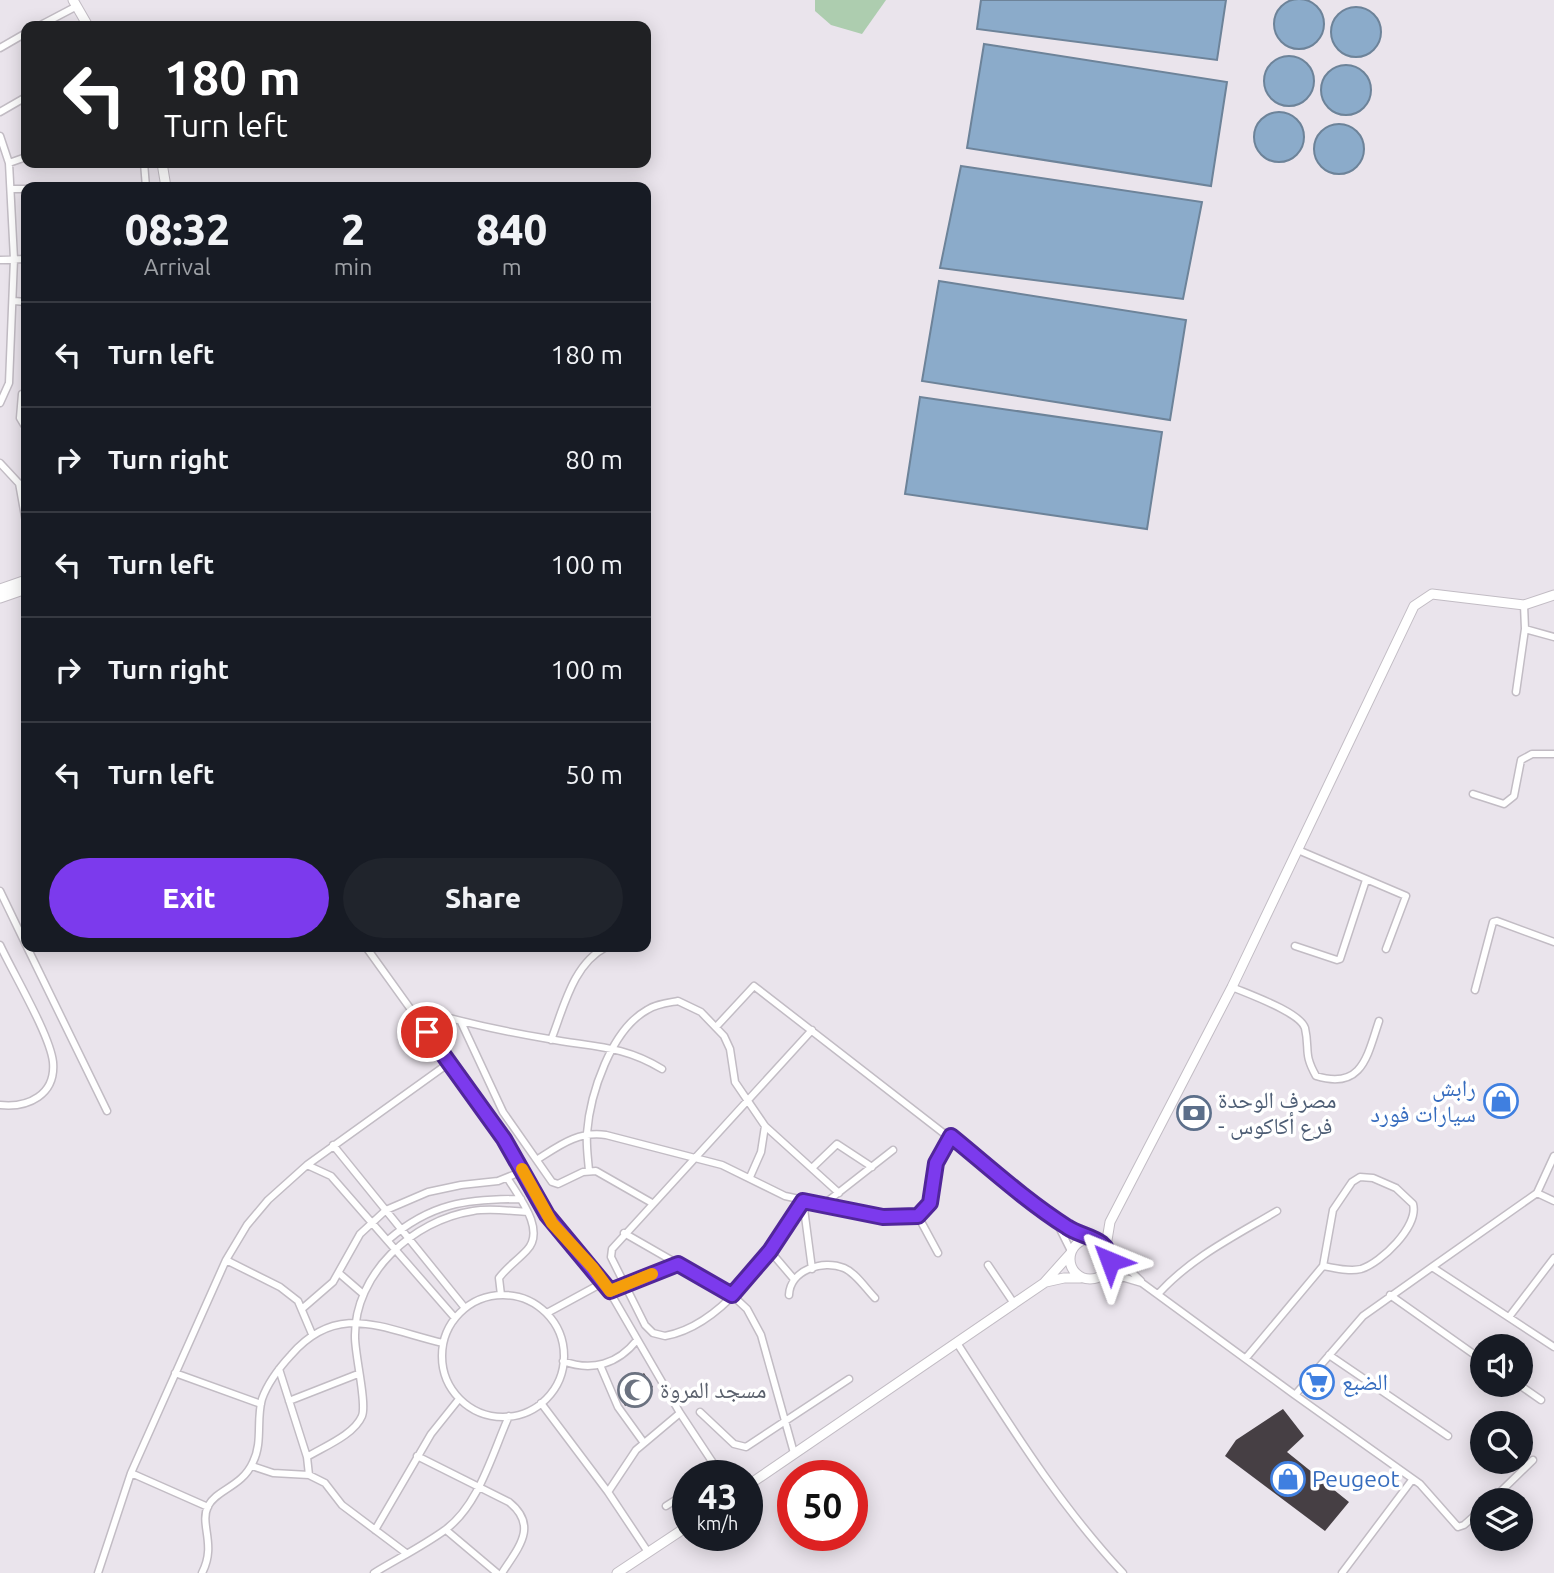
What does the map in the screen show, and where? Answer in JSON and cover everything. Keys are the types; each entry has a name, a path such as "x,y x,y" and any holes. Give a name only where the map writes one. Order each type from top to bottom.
{"street":[{"path":"47,21 75,3 85,21"},
{"path":"0,48 21,36"},
{"path":"0,112 21,100"},
{"path":"0,136 9,163 12,189 14,259 14,301 7,391 0,403"},
{"path":"9,163 21,159"},
{"path":"12,189 21,189"},
{"path":"0,260 21,259"},
{"path":"14,301 21,302"},
{"path":"7,391 21,394"},
{"path":"0,463 21,485"},
{"path":"19,483 21,494"},
{"path":"0,589 21,582"},
{"path":"0,598 21,591"},
{"path":"763,1475 1044,1283 1078,1242 1091,1239 1110,1222 1232,987 1414,606 1432,594 1524,605 1554,595"},
{"path":"1516,692 1525,629 1524,605"},
{"path":"1525,629 1554,637"},
{"path":"1473,794 1504,804 1514,796 1521,760 1526,755 1554,754"},
{"path":"1298,850 1406,896 1387,949"},
{"path":"1295,946 1340,959 1366,880"},
{"path":"0,891 21,934"},
{"path":"1475,990 1493,922 1497,921 1554,942"},
{"path":"0,944 49,1048 53,1065 49,1085 38,1099 19,1106 0,1105"},
{"path":"30,952 107,1111"},
{"path":"370,952 494,1124 552,1223 604,1282 709,1460"},
{"path":"551,1040 579,973 589,958 598,952"},
{"path":"0,964 9,965"},
{"path":"716,1027 754,986 951,1136 1054,1219 1107,1248 1142,1283"},
{"path":"1232,987 1301,1021 1307,1060 1316,1076 1331,1081 1341,1081 1355,1074 1367,1056 1379,1021"},
{"path":"589,1171 587,1134 597,1090 612,1047 631,1023 646,1010 663,1003 678,1001 689,1005 716,1027 728,1042 733,1075 765,1126 839,1193"},
{"path":"424,1011 461,1022 551,1040 612,1047 639,1056 662,1069"},
{"path":"461,1022 503,1112 555,1183 589,1171 602,1172 652,1203"},
{"path":"803,1201 770,1251 732,1295 699,1325 665,1336 649,1330 610,1253 624,1233 812,1030"},
{"path":"98,1573 131,1474 175,1373 226,1260 257,1212 333,1145 449,1063"},
{"path":"750,1177 761,1152 765,1126"},
{"path":"538,1160 571,1138 587,1134 606,1135 694,1157 750,1177 773,1191 803,1201 883,1217 918,1216 930,1203 936,1163 951,1136"},
{"path":"812,1168 837,1144 872,1167"},
{"path":"333,1145 465,1308"},
{"path":"824,1204 893,1150"},
{"path":"1295,1395 1363,1316 1537,1193 1554,1156"},
{"path":"307,1166 331,1176 455,1318"},
{"path":"303,1308 340,1274 353,1244 386,1210 428,1192 508,1179 523,1171"},
{"path":"1246,1358 1323,1266 1333,1210 1352,1182 1364,1176 1373,1178 1406,1196 1414,1210 1413,1220 1382,1258 1361,1269 1345,1270 1323,1266"},
{"path":"501,1295 498,1281 501,1276 533,1242 533,1228 527,1212 508,1179"},
{"path":"1537,1193 1554,1201"},
{"path":"388,1240 401,1228 445,1206 481,1199 521,1199"},
{"path":"481,1199 481,1210"},
{"path":"803,1201 811,1269"},
{"path":"307,1457 349,1430 361,1418 363,1401 358,1374 355,1322 362,1293 376,1270 396,1249 442,1220 481,1210 527,1212"},
{"path":"1159,1293 1175,1276 1205,1253 1277,1211"},
{"path":"918,1216 938,1253"},
{"path":"1054,1219 1071,1252 1073,1269 1085,1278"},
{"path":"1097,1278 1109,1266 1107,1248 1110,1222"},
{"path":"624,1233 732,1295 756,1321 794,1453"},
{"path":"770,1251 793,1279"},
{"path":"226,1260 280,1287 303,1308 313,1334"},
{"path":"1509,1317 1553,1263"},
{"path":"610,1291 678,1264"},
{"path":"988,1265 1013,1302"},
{"path":"789,1295 793,1279 801,1272 834,1266 844,1268 875,1298"},
{"path":"1432,1267 1554,1347"},
{"path":"340,1274 362,1293"},
{"path":"1044,1283 1065,1278 1125,1278 1142,1283 1422,1486 1458,1527 1470,1520"},
{"path":"547,1314 604,1282"},
{"path":"501,1295 531,1301 547,1314 560,1336 563,1361 556,1384 541,1403 520,1414 509,1416 482,1413 459,1399 446,1379 443,1367 443,1343 455,1318 482,1298 501,1295"},
{"path":"1390,1295 1470,1352"},
{"path":"202,1573 210,1552 205,1516 208,1507 214,1498 243,1478 252,1466 259,1443 261,1404 279,1368 313,1334 326,1326 355,1322 443,1343"},
{"path":"563,1361 582,1366 600,1365 621,1356 637,1340"},
{"path":"957,1343 1027,1451 1075,1516 1123,1573"},
{"path":"1329,1355 1448,1436"},
{"path":"600,1365 618,1407 644,1443"},
{"path":"279,1368 307,1457 309,1475"},
{"path":"175,1373 261,1404"},
{"path":"289,1401 358,1374"},
{"path":"700,1412 734,1444 742,1447 751,1445 849,1379"},
{"path":"1533,1394 1541,1400"},
{"path":"375,1530 417,1456 440,1421 459,1399"},
{"path":"541,1403 608,1492 648,1552"},
{"path":"608,1492 644,1443 680,1413"},
{"path":"374,1573 446,1530 466,1508 509,1416"},
{"path":"417,1456 509,1502 519,1510 525,1533 500,1573 446,1530"},
{"path":"252,1466 273,1473 309,1475 324,1483 342,1505 406,1553"},
{"path":"131,1474 208,1507"},
{"path":"1504,1488 1519,1474"},
{"path":"1346,1572 1412,1480"},
{"path":"666,1506 672,1502"},
{"path":"617,1573 672,1536"}],"green space":[{"path":"815,0 886,0 862,34 831,25 815,11"}],"water":[{"path":"1299,-1 1316,7 1324,24 1316,41 1299,49 1282,41 1274,24 1282,7"},
{"path":"981,0 1226,0 1217,60 977,29"},
{"path":"1356,7 1373,15 1381,32 1373,49 1356,57 1339,49 1331,32 1339,15"},
{"path":"984,44 1227,82 1211,186 967,148"},
{"path":"1289,56 1306,64 1314,81 1306,98 1289,106 1272,98 1264,81 1272,64"},
{"path":"1346,65 1363,73 1371,90 1363,107 1346,115 1329,107 1321,90 1329,73"},
{"path":"1279,112 1296,120 1304,137 1296,154 1279,162 1262,154 1254,137 1262,120"},
{"path":"1339,124 1356,132 1364,149 1356,166 1339,174 1322,166 1314,149 1322,132"},
{"path":"961,166 1202,202 1183,299 940,268"},
{"path":"939,281 1186,320 1170,420 922,381"},
{"path":"920,397 1162,432 1147,529 905,494"}],"building":[{"name":"مسجد المروة","path":"644,1373 653,1387 625,1406 618,1392"},
{"name":"Peugeot","path":"1283,1409 1304,1436 1287,1452 1349,1502 1325,1531 1225,1456 1236,1440"}],"slow traffic":[{"path":"522,1169 552,1223 610,1291 652,1274"}],"place":[{"name":"رابش سيارات فورد","path":"1501,1101"},
{"name":"مصرف الوحدة - فرع أكاكوس","path":"1194,1113"},
{"name":"الضبع","path":"1317,1382"},
{"name":"مسجد المروة","path":"635,1390"},
{"name":"Peugeot","path":"1288,1479"}],"route":[{"path":"427,1032 514,1154 540,1204 558,1231 593,1268 610,1291 678,1264 732,1295 770,1251 803,1201 883,1217 902,1219 918,1216 930,1203 936,1163 951,1136 1054,1219 1081,1236 1103,1243 1108,1249 1110,1261"}]}
